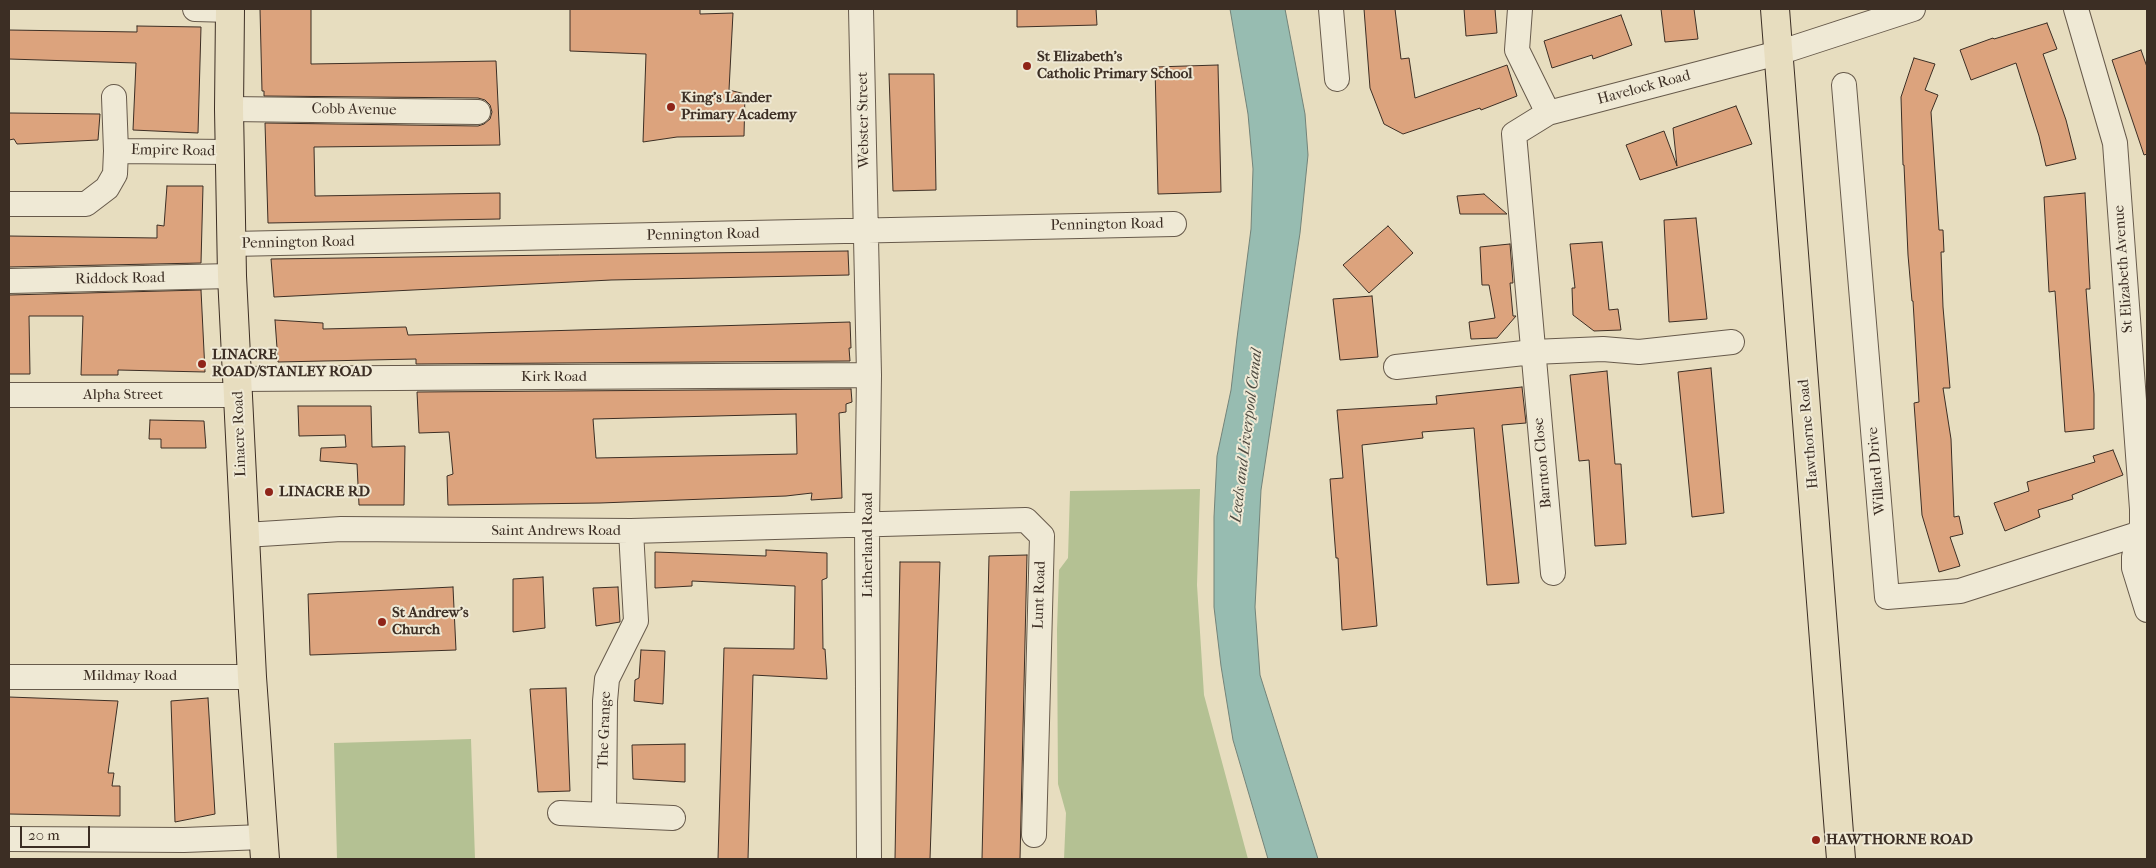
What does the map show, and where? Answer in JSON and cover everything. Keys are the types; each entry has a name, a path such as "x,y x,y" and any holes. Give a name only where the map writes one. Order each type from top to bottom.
{"main road":[{"name":"Linacre Road","path":"230,9 229,152 232,276 252,677 264,848"},
{"name":"Hawthorne Road","path":"1775,9 1841,859"}],"street":[{"path":"195,9 230,9"},
{"name":"Webster Street","path":"862,9 866,231"},
{"path":"1331,9 1337,79"},
{"path":"1520,9 1516,50 1548,114"},
{"name":"Havelock Road","path":"1514,134 1548,114 1778,53 1913,9"},
{"name":"St Elizabeth Avenue","path":"2076,9 2115,143 2140,399 2142,524 2138,534 2134,568 2147,610"},
{"name":"Willard Drive","path":"1844,85 1887,597 1960,591 2138,534"},
{"name":"Empire Road","path":"9,204 86,204 107,188 114,174 116,151 114,97"},
{"name":"Cobb Avenue","path":"229,109 478,112"},
{"name":"Barnton Close","path":"1514,134 1553,573"},
{"name":"Empire Road","path":"116,151 229,152"},
{"name":"Pennington Road","path":"232,244 1174,224"},
{"name":"Litherland Road","path":"866,231 869,375 867,525 869,859"},
{"name":"Riddock Road","path":"9,281 232,276"},
{"path":"1396,367 1533,352 1603,348 1639,352 1732,342"},
{"name":"Kirk Road","path":"238,387 869,375"},
{"name":"Alpha Street","path":"9,395 238,387"},
{"name":"Lunt Road","path":"867,525 1026,520 1042,536 1034,835"},
{"name":"Saint Andrews Road","path":"245,535 341,529 631,531 867,525"},
{"name":"The Grange","path":"604,815 604,701 607,679 636,621 631,531"},
{"name":"Mildmay Road","path":"9,677 252,677"},
{"path":"560,813 673,818"},
{"path":"9,839 184,840 264,848"}],"green space":[{"path":"1200,489 1197,585 1204,695 1248,859 1064,859 1066,813 1058,784 1057,630 1059,570 1068,558 1070,491"},
{"path":"471,739 475,859 337,859 334,743"}],"water":[{"name":"Leeds and Liverpool Canal","path":"1230,9 1285,9 1305,114 1308,155 1300,233 1261,490 1255,607 1260,675 1318,859 1268,859 1233,740 1214,607 1214,517 1217,456 1231,390 1251,229 1253,169 1248,114"}],"building":[{"path":"260,9 311,9 311,64 496,61 500,145 314,147 315,196 500,193 500,219 268,223 265,123 478,126 490,119 492,112 490,105 485,100 478,98 264,96 264,91 262,91"},
{"path":"570,9 700,9 700,14 733,13 729,90 745,94 744,136 677,137 643,142 646,54 570,51"},
{"path":"1017,9 1096,9 1097,25 1017,27"},
{"path":"1364,9 1395,9 1401,59 1409,58 1415,98 1507,65 1517,96 1481,110 1480,108 1403,134 1384,124 1370,88"},
{"path":"1464,9 1495,9 1497,33 1466,36"},
{"path":"1661,9 1694,9 1698,39 1665,42"},
{"path":"1621,15 1632,45 1593,59 1592,55 1552,68 1544,41"},
{"path":"2047,23 2057,49 2043,54 2066,120 2076,159 2046,166 2039,136 2016,63 1971,80 1960,50 1993,38"},
{"path":"137,26 201,27 198,133 133,130 136,63 9,59 9,30 137,32"},
{"path":"2141,50 2147,67 2147,154 2144,155 2112,60"},
{"path":"1914,58 1935,64 1925,90 1938,95 1931,112 1939,230 1943,230 1944,252 1941,252 1943,307 1950,388 1943,388 1951,439 1954,517 1959,516 1963,534 1950,537 1960,566 1939,572 1922,515 1914,403 1919,402 1913,301 1908,255 1901,97"},
{"path":"1218,65 1221,192 1158,194 1155,67"},
{"path":"889,74 934,74 936,190 893,191"},
{"path":"1736,106 1752,144 1640,180 1626,145 1664,131 1677,166 1673,128"},
{"path":"9,113 100,114 98,140 17,144 14,139 9,140"},
{"path":"167,186 203,186 201,263 9,267 9,236 157,238 157,225 164,226"},
{"path":"2085,193 2090,289 2086,289 2094,394 2094,429 2065,432 2055,291 2049,292 2044,197"},
{"path":"1484,194 1507,214 1460,214 1457,196"},
{"path":"1696,218 1707,319 1669,322 1664,220"},
{"path":"1388,226 1413,253 1369,293 1343,265"},
{"path":"1602,242 1609,310 1618,309 1621,330 1594,331 1573,315 1572,288 1575,288 1570,244"},
{"path":"1510,244 1513,283 1510,283 1513,316 1516,316 1497,338 1471,339 1469,322 1495,318 1489,285 1482,285 1480,247"},
{"path":"848,251 849,275 611,280 274,297 271,259"},
{"path":"201,290 205,372 118,370 118,375 81,375 83,316 29,316 30,374 9,374 9,295"},
{"path":"1372,296 1378,357 1340,360 1333,299"},
{"path":"275,320 323,323 323,329 406,327 408,335 850,322 851,348 849,348 850,361 416,364 416,359 278,362"},
{"path":"1711,368 1724,513 1692,517 1678,372"},
{"path":"1607,371 1615,464 1621,464 1626,544 1595,546 1589,460 1579,461 1570,375"},
{"path":"1522,387 1526,423 1502,425 1519,583 1487,585 1474,428 1422,432 1423,438 1362,445 1377,626 1342,630 1338,558 1336,558 1330,479 1343,478 1337,410 1437,404 1436,396"},
{"path":"851,389 852,402 846,404 846,412 839,413 842,498 811,500 812,493 786,496 600,503 448,505 447,476 453,474 449,432 419,433 417,392","holes":["796,414 797,454 596,458 593,419"]},
{"path":"298,406 371,406 372,447 405,446 404,505 359,505 357,464 320,461 321,448 346,447 345,435 299,436"},
{"path":"150,420 204,421 206,448 161,448 161,439 149,439"},
{"path":"2113,450 2123,475 2072,495 2073,499 2038,510 2040,517 2005,531 1994,503 2029,491 2027,482 2095,462 2093,456"},
{"path":"766,550 827,553 827,578 822,580 823,649 825,649 827,679 753,675 748,859 718,859 724,648 794,649 795,586 692,581 692,586 655,588 655,552 766,556"},
{"path":"1027,555 1020,859 982,859 989,556"},
{"path":"900,562 940,562 930,859 895,859"},
{"path":"543,577 545,628 513,632 513,579"},
{"name":"St Andrew's Church","path":"453,587 456,650 310,655 308,594"},
{"path":"618,587 620,622 596,626 593,588"},
{"path":"641,650 665,651 663,704 634,701 635,680 639,678"},
{"path":"566,688 570,791 538,792 530,689"},
{"path":"9,697 118,701 108,773 114,773 112,786 120,786 120,816 9,814"},
{"path":"208,698 215,814 175,822 171,701"},
{"path":"685,744 685,782 633,779 632,745"}],"place":[{"name":"St Elizabeth's Catholic Primary School","path":"1027,66"},
{"name":"King's Lander Primary Academy","path":"671,107"},
{"name":"LINACRE ROAD/STANLEY ROAD","path":"202,364"},
{"name":"LINACRE RD","path":"269,492"},
{"name":"St Andrew's Church","path":"382,622"},
{"name":"HAWTHORNE ROAD","path":"1816,840"}]}
